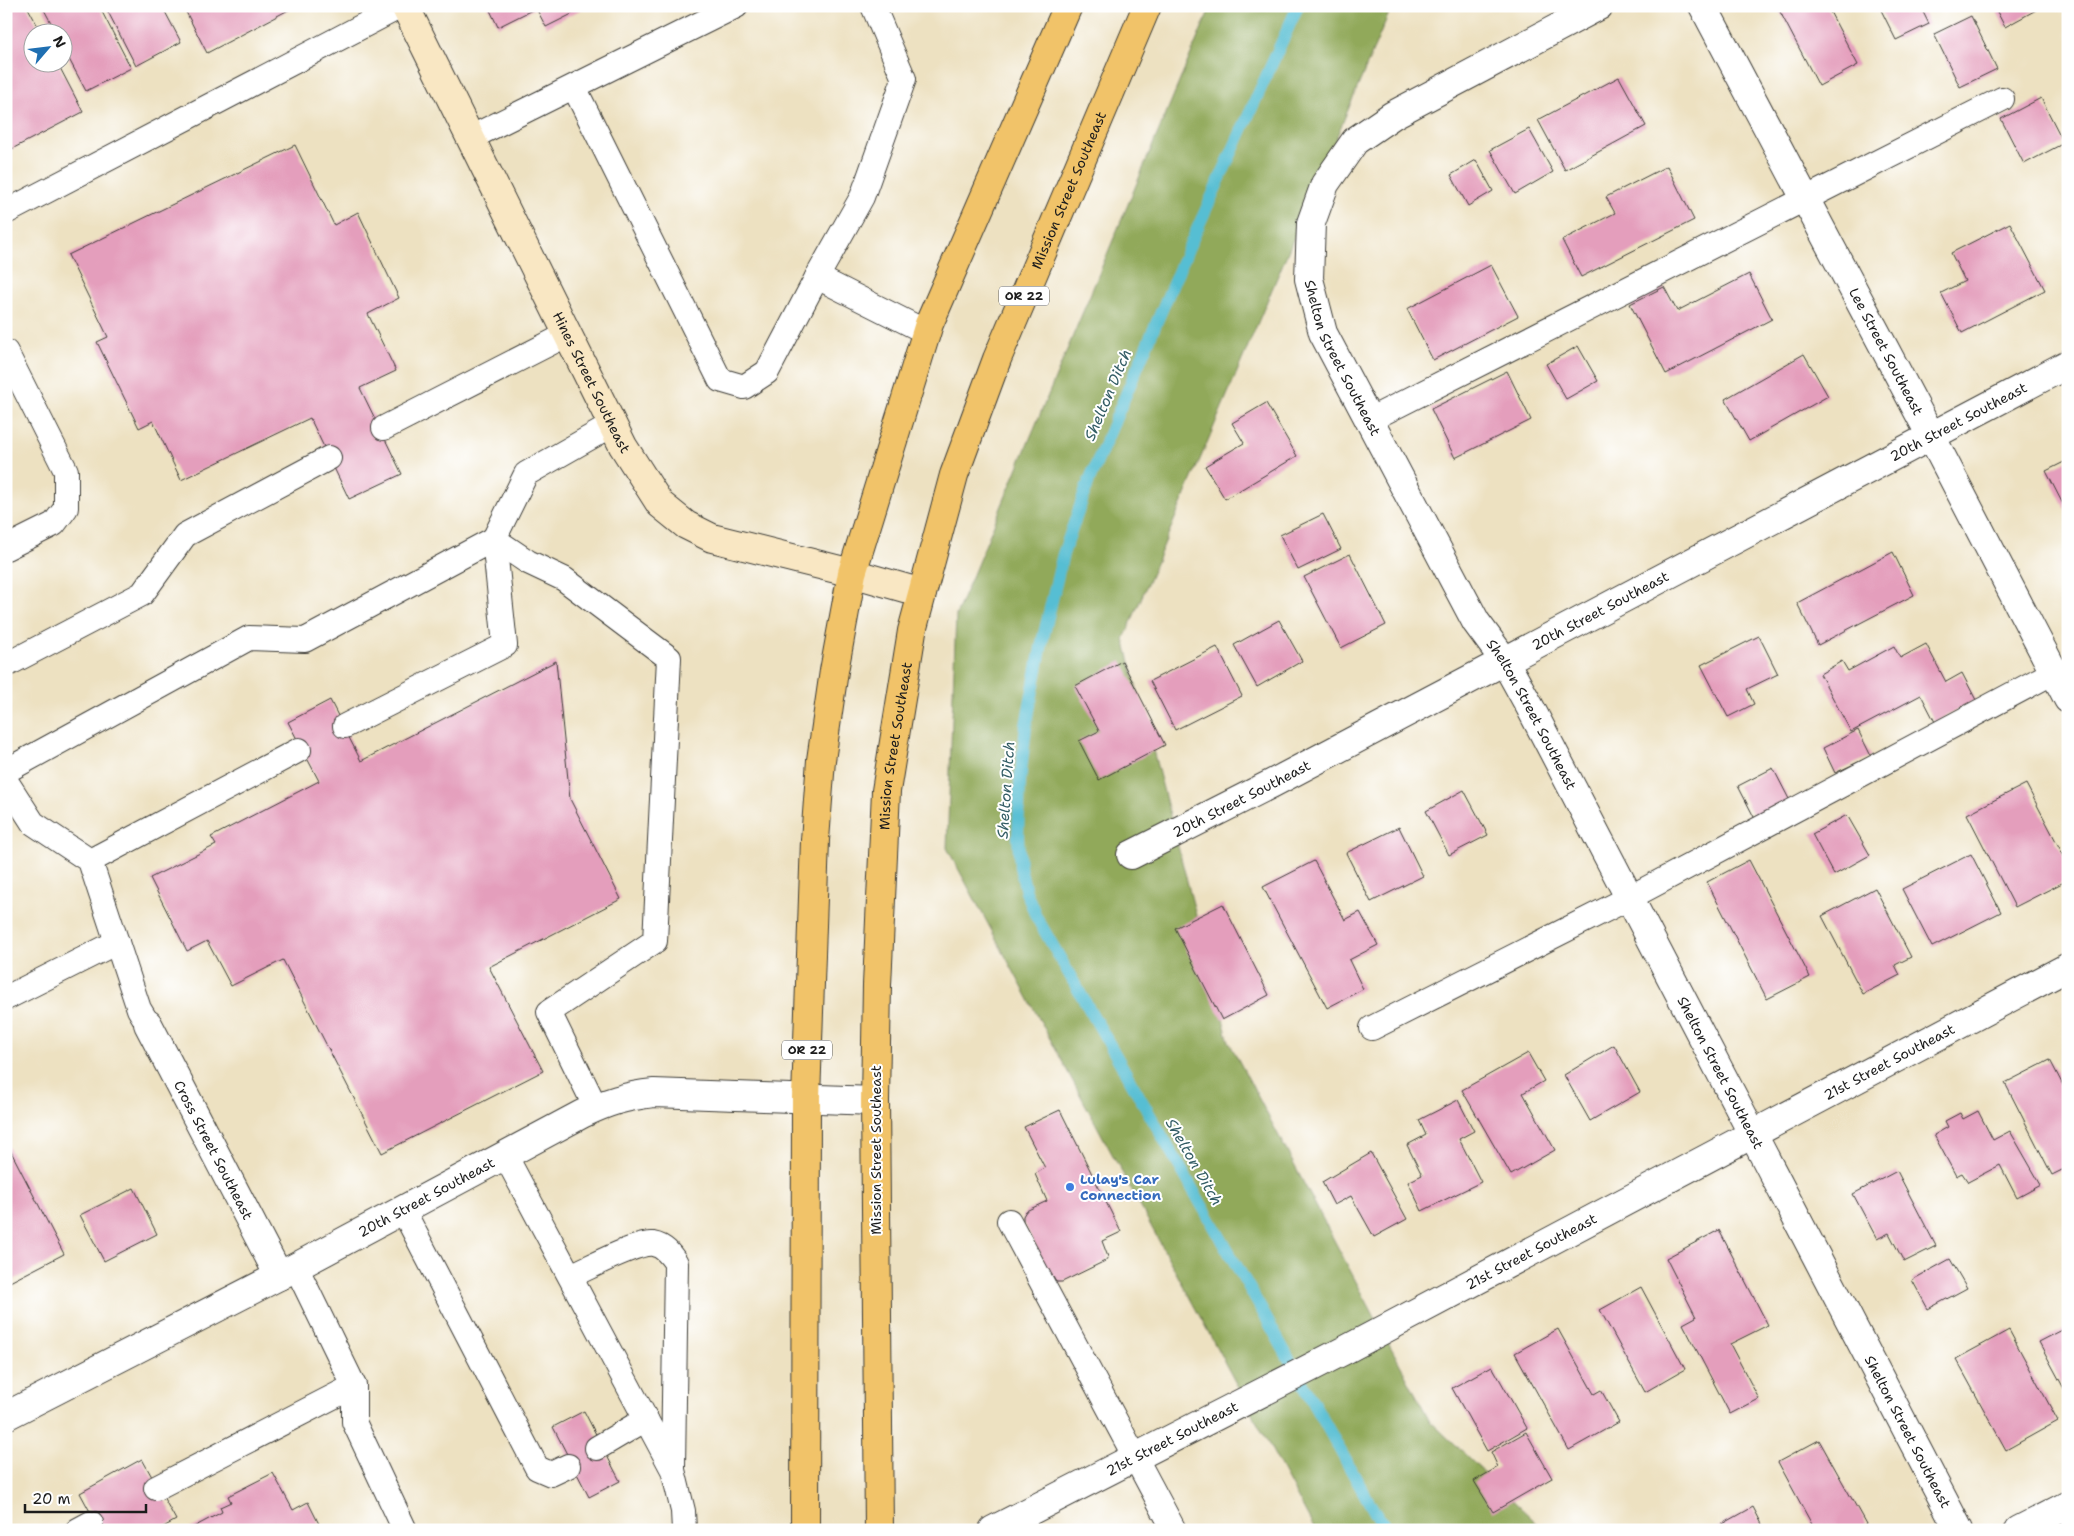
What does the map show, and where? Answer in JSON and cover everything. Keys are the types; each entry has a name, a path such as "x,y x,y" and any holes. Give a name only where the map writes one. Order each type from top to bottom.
{"highway":[{"name":"OR 22","path":"805,1530 806,1098 815,840 821,760 834,671 852,573 926,332 1068,6"},
{"name":"Mission Street Southeast","path":"879,1530 877,985 886,791 912,631 954,475 997,359 1147,6"}],"street":[{"name":"Hines Street Southeast","path":"405,6 612,425 623,446 660,504 686,525 712,538 852,573 922,593"},
{"name":"Shelton Street Southeast","path":"1599,6 1393,115 1355,141 1325,184 1311,223 1309,278 1323,333 1368,420 1476,622 1504,660 1959,1530"},
{"name":"Lee Street Southeast","path":"1703,6 2062,681"},
{"name":"20th Street Southeast","path":"1131,855 1273,783 2068,364"},
{"name":"21st Street Southeast","path":"993,1530 1347,1349 1751,1133 2068,967"},
{"name":"Cross Street Southeast","path":"148,1024 287,1272"},
{"name":"20th Street Southeast","path":"6,1416 287,1272 596,1108 625,1097 654,1093 876,1100"},
{"path":"2019,1530 2068,1504"}],"lane":[{"path":"6,212 401,6"},
{"path":"470,138 736,6"},
{"path":"574,87 720,380 744,387 767,372 862,197 904,78 873,6"},
{"path":"1368,420 2002,99"},
{"path":"817,278 926,332"},
{"path":"384,428 568,334"},
{"path":"6,352 66,471 66,508 54,524 6,548"},
{"path":"345,726 505,645 494,539 526,474 612,425"},
{"path":"6,665 142,594 185,535 329,458"},
{"path":"6,771 250,638 304,640 494,539"},
{"path":"494,539 528,562 564,579 669,658 654,941 549,1012 596,1108"},
{"path":"1372,1028 2062,681"},
{"path":"90,861 299,750"},
{"path":"6,781 33,824 90,861 139,1009 148,1024"},
{"path":"6,998 117,942"},
{"path":"505,1155 674,1470"},
{"path":"403,1210 537,1468 551,1474 568,1466"},
{"path":"1009,1221 1174,1530"},
{"path":"570,1276 636,1247 652,1244 667,1250 676,1263 674,1470 683,1511 684,1530"},
{"path":"287,1272 351,1381 354,1422 405,1530"},
{"path":"156,1488 351,1381"},
{"path":"597,1448 646,1419"}],"green space":[{"path":"1211,6 1392,6 1124,639 1229,1042 1430,1421 1544,1530 1315,1530 947,848 956,615"}],"building":[{"path":"10,6 27,6 36,22 22,22 22,72 62,72 83,112 6,152 6,8"},
{"path":"42,6 99,6 131,68 86,91 72,65 72,22 51,22"},
{"path":"105,6 162,6 181,42 136,66"},
{"path":"183,6 296,6 207,53"},
{"path":"488,6 588,6 546,27 536,8 498,27"},
{"path":"1777,6 1827,6 1858,65 1819,86"},
{"path":"1879,6 1920,6 1929,24 1896,40"},
{"path":"1994,6 2034,6 2036,10 2005,27"},
{"path":"1971,16 1997,69 1960,87 1934,34"},
{"path":"1619,77 1646,126 1565,170 1538,120"},
{"path":"2041,98 2064,143 2024,164 2001,119"},
{"path":"1529,129 1553,172 1515,194 1490,150"},
{"path":"295,145 334,225 358,212 399,298 368,314 396,371 360,388 402,474 349,499 310,418 181,480 153,421 139,428 97,342 108,337 68,255"},
{"path":"1476,160 1493,191 1468,206 1451,175"},
{"path":"1667,166 1694,220 1581,277 1562,240 1615,213 1606,197"},
{"path":"2010,223 2045,290 1962,333 1941,293 1965,281 1951,253"},
{"path":"1491,265 1518,316 1433,360 1407,309"},
{"path":"1749,274 1772,319 1666,374 1630,304 1664,287 1677,311"},
{"path":"1578,346 1598,381 1566,399 1546,364"},
{"path":"1804,354 1828,396 1749,441 1725,399"},
{"path":"1507,371 1531,420 1455,458 1431,409"},
{"path":"1266,403 1297,456 1225,499 1205,466 1244,443 1232,423"},
{"path":"2068,460 2068,514 2046,471"},
{"path":"1323,514 1341,549 1298,570 1280,535"},
{"path":"1893,552 1914,595 1818,645 1797,603"},
{"path":"1350,554 1386,625 1341,648 1304,577"},
{"path":"1279,620 1302,661 1257,687 1234,645"},
{"path":"1759,636 1778,674 1747,689 1754,704 1728,717 1701,665"},
{"path":"1926,644 1946,682 1962,673 1976,700 1935,722 1921,695 1851,732 1820,674 1842,661 1848,671 1894,646 1900,658"},
{"path":"1217,647 1242,696 1175,730 1150,681"},
{"path":"556,661 570,799 621,899 489,967 543,1071 382,1153 283,960 231,986 207,941 187,951 150,878 216,845 211,837 319,781 288,722 330,700 361,761"},
{"path":"1122,661 1165,745 1099,780 1079,741 1099,731 1075,686"},
{"path":"1858,730 1871,756 1835,773 1823,748"},
{"path":"1773,768 1790,801 1755,819 1738,786"},
{"path":"2026,784 2068,864 2068,880 2015,907 1967,814"},
{"path":"1464,790 1488,835 1449,855 1426,811"},
{"path":"1847,815 1870,855 1834,875 1812,834"},
{"path":"1399,827 1423,876 1371,902 1346,853"},
{"path":"1971,854 2001,912 1932,947 1902,889"},
{"path":"1749,860 1810,977 1767,999 1707,882"},
{"path":"1314,861 1345,920 1360,912 1378,945 1349,960 1363,989 1327,1008 1263,887"},
{"path":"1875,888 1911,957 1895,965 1900,975 1863,994 1822,916"},
{"path":"1223,904 1269,995 1222,1020 1175,928"},
{"path":"1614,1045 1640,1092 1590,1121 1564,1075"},
{"path":"1528,1053 1544,1081 1523,1093 1555,1150 1511,1175 1462,1090"},
{"path":"2050,1060 2068,1095 2068,1167 2052,1175 2005,1083"},
{"path":"1458,1100 1474,1131 1459,1139 1481,1182 1422,1211 1408,1182 1422,1175 1407,1145 1426,1135 1419,1120"},
{"name":"Lulay's Car Connection","path":"1060,1110 1121,1232 1102,1241 1108,1257 1105,1261 1062,1282 1057,1282 1053,1280 1023,1221 1026,1211 1047,1201 1035,1174 1045,1168 1024,1127"},
{"path":"1978,1111 1993,1140 2010,1131 2041,1185 2017,1198 2000,1165 1968,1182 1962,1173 1956,1176 1934,1135 1948,1127 1945,1121 1960,1113 1963,1119"},
{"path":"6,1142 64,1254 6,1284"},
{"path":"1371,1153 1407,1219 1374,1237 1351,1196 1334,1205 1322,1182"},
{"path":"1897,1171 1936,1246 1904,1262 1889,1233 1877,1239 1853,1194"},
{"path":"134,1188 157,1234 104,1261 80,1215"},
{"path":"1719,1230 1768,1325 1730,1344 1759,1399 1730,1414 1683,1324 1696,1317 1666,1258"},
{"path":"1950,1259 1967,1288 1928,1309 1912,1280"},
{"path":"1641,1287 1685,1369 1645,1392 1600,1310"},
{"path":"2068,1327 2068,1396 2039,1342"},
{"path":"1558,1329 1594,1394 1601,1390 1619,1422 1569,1450 1515,1353"},
{"path":"2009,1330 2058,1421 2006,1450 1956,1359"},
{"path":"1492,1366 1527,1428 1487,1451 1452,1388"},
{"path":"584,1411 620,1481 589,1497 553,1427"},
{"path":"1526,1432 1552,1478 1493,1512 1474,1481 1498,1467 1491,1452"},
{"path":"1819,1440 1866,1524 1855,1530 1815,1530 1778,1462"},
{"path":"142,1459 176,1520 158,1530 100,1530 80,1493"},
{"path":"273,1473 293,1510 308,1502 322,1530 188,1530 222,1512 220,1507 231,1502 228,1496"},
{"path":"1753,1507 1765,1530 1712,1530"}],"waterway":[{"name":"Shelton Ditch","path":"1298,6 1184,258 1089,481 1063,554 1043,638 1026,726 1020,781 1018,837 1020,867 1026,892 1037,918 1251,1291 1378,1518 1390,1530"}],"place":[{"name":"Lulay's Car Connection","path":"1070,1187"}]}
